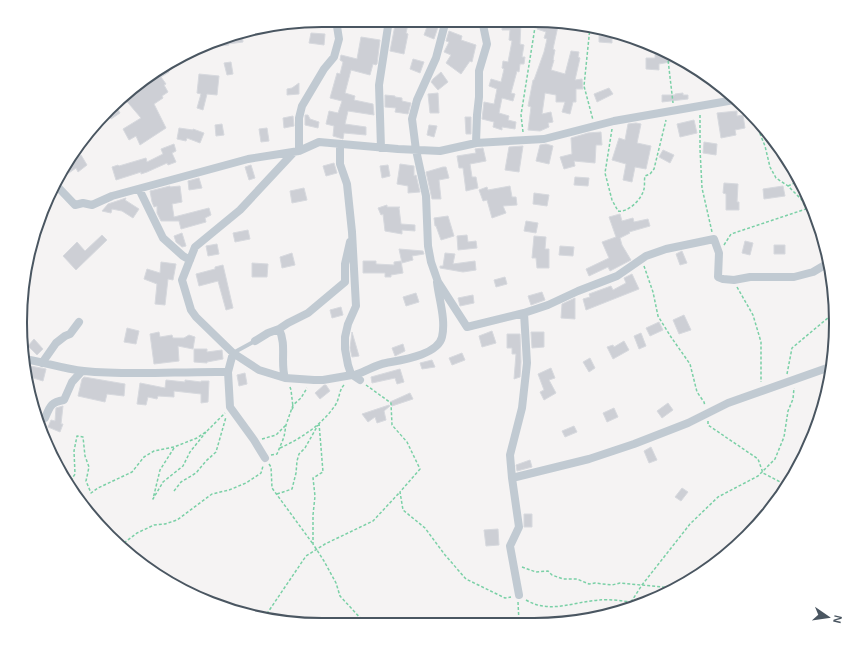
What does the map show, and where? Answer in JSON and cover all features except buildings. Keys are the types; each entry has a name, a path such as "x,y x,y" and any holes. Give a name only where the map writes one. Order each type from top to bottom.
{"street":[{"path":"337,27 339,39 334,57 324,69 302,106 299,118 296,151 240,210 195,247 182,280 191,310 196,317 233,353 259,370 285,378 314,380 356,376 369,368 430,351 438,344 442,336 443,328 437,278"},
{"path":"381,148 378,86 388,27"},
{"path":"444,27 436,58 417,100 412,119 416,150 426,196 428,246 431,262 437,278 467,327 524,313 548,305 578,291 617,276 646,256 666,249 714,239 719,253 718,276 723,279 734,280 750,277 794,277 813,272 823,266"},
{"path":"476,143 479,71 486,44 483,27"},
{"path":"59,188 75,205 84,203 92,205 112,196 248,159 296,151 319,142 381,148 440,151 476,143 544,139 614,121 729,101"},
{"path":"340,144 340,164 347,184 352,232 356,306 346,331 345,349 348,365 356,376"},
{"path":"139,189 163,238 183,256 190,260"},
{"path":"255,341 308,313 346,282 345,264 352,232"},
{"path":"519,595 510,546 519,527 510,455 522,408 527,362 524,313"},
{"path":"42,363 56,343 70,334 79,322"},
{"path":"279,329 282,335 284,349 282,369 285,378"},
{"path":"233,353 228,372 230,408 254,440 265,458"},
{"path":"30,360 61,368 82,371 148,373 194,371 228,372"},
{"path":"512,478 589,459 634,444 688,423 728,403 825,368"},
{"path":"43,418 45,418 50,407 55,402 64,400 72,382 82,371"}],"lane":[{"path":"233,353 255,341"}],"path":[{"path":"523,140 521,116 535,27"},
{"path":"589,33 584,86 594,126"},
{"path":"614,121 605,173 612,200 618,211 622,212 632,208 644,188 645,176 654,170 671,110 668,59"},
{"path":"700,106 702,188 714,239"},
{"path":"760,133 766,146 770,167 776,178 788,186 802,200 809,214"},
{"path":"788,186 794,183"},
{"path":"719,253 731,234 806,209"},
{"path":"642,259 653,292 658,316 690,364 697,392 704,402 708,425 758,459 763,473 782,483"},
{"path":"734,280 753,315 761,342 762,392"},
{"path":"633,600 642,585 690,524 718,497 763,473 775,459 784,437 788,411 793,399 790,380 792,348 829,317"},
{"path":"268,612 306,556 331,541 373,521 420,470 407,442 392,425 391,403 356,376 342,387 337,402 319,423 306,434 279,448"},
{"path":"265,458 277,454 293,408 291,390 285,378"},
{"path":"292,405 301,398 314,380"},
{"path":"174,447 160,470 154,499 162,482 183,466 190,452 207,431 230,408"},
{"path":"174,491 181,482 196,473 206,460 216,452 230,408"},
{"path":"277,494 292,489 299,454 305,448 319,423"},
{"path":"313,544 313,515 315,496 313,478 323,472 319,423"},
{"path":"254,440 276,435 286,425"},
{"path":"72,479 75,474 74,451 77,436 83,437 85,456 89,468 86,481 91,493 98,488 132,472 144,458 154,451 174,447 197,438 207,431"},
{"path":"265,458 271,467 272,488 324,561 336,583 340,596 360,618"},
{"path":"125,542 137,533 154,525 165,524 177,520 212,494 229,490 246,483 261,473 265,458"},
{"path":"400,492 403,510 425,528 445,555 466,579 505,598 519,595 533,605 546,608 600,600 629,602"},
{"path":"513,564 536,572 548,571 552,575 563,578 577,579 589,584 595,583 612,585 620,583 665,587"},
{"path":"519,595 519,618"}]}
